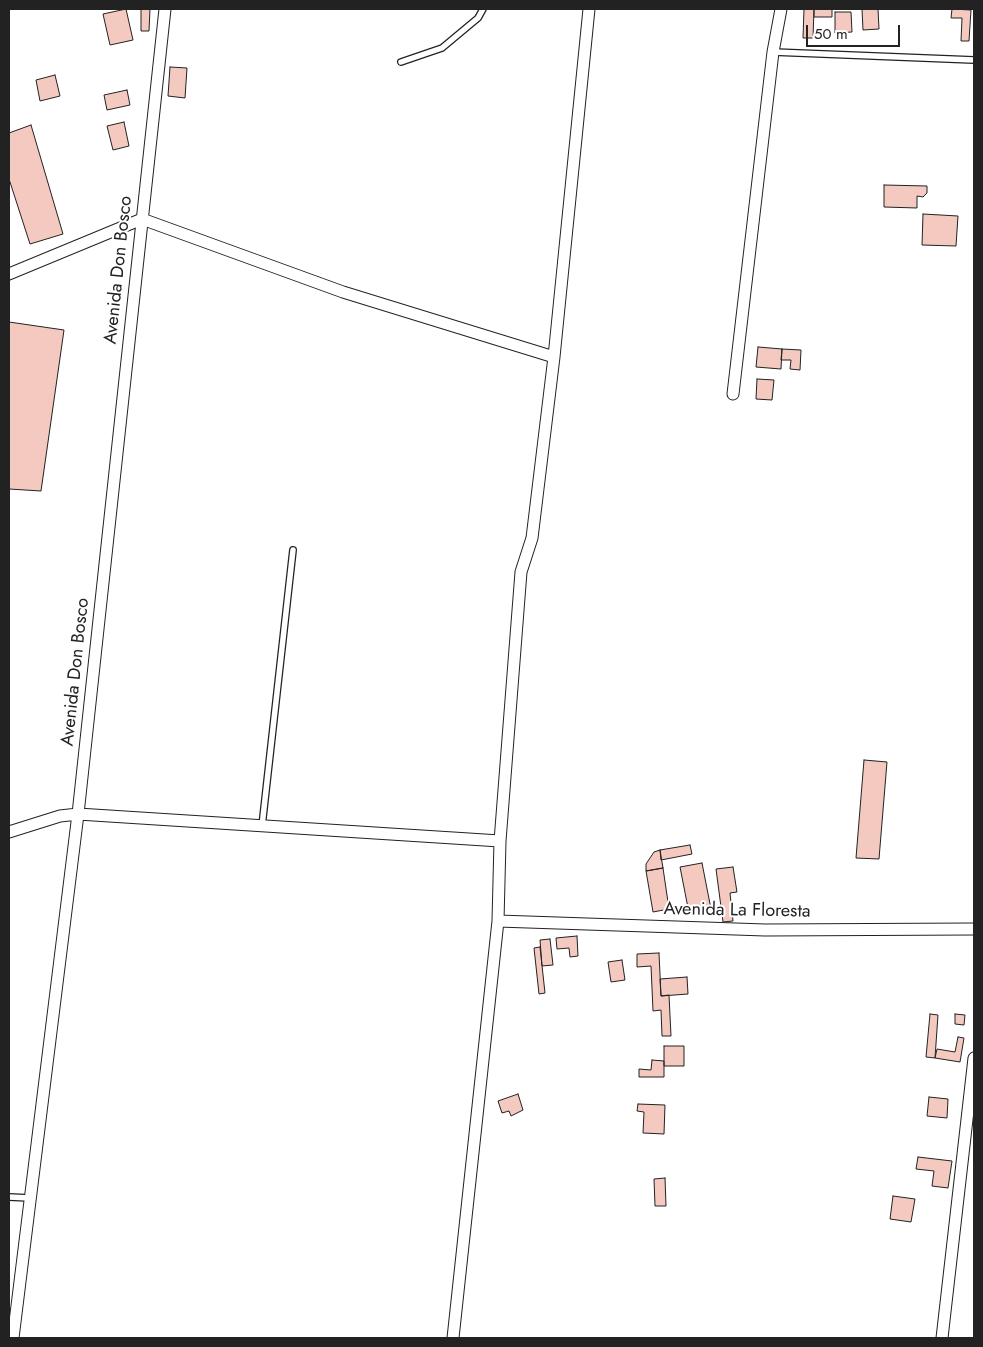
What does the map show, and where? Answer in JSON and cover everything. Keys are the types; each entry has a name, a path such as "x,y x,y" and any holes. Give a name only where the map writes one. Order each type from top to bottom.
{"street":[{"name":"Avenida Don Bosco","path":"13,1338 78,814 165,9"},
{"path":"453,1338 498,920 500,841 521,572 532,538 554,357 589,9"},
{"path":"733,394 773,52 781,9"},
{"path":"9,274 142,219 343,292 554,357"},
{"path":"9,832 60,816 78,814 500,841"},
{"name":"Avenida La Floresta","path":"498,920 765,930 974,929"},
{"path":"942,1338 974,1058"}],"lane":[{"path":"401,62 442,48 478,18 483,9"},
{"path":"773,52 974,60"},
{"path":"262,826 293,550"},
{"path":"9,1198 30,1198"}],"building":[{"path":"126,9 133,40 110,45 103,14"},
{"path":"141,9 150,9 149,31 141,31"},
{"path":"804,9 814,9 813,38 803,38"},
{"path":"814,9 832,9 832,17 814,17"},
{"path":"862,9 878,9 879,29 863,30"},
{"path":"952,9 971,10 969,41 961,41 962,18 951,18"},
{"path":"835,12 851,12 852,32 835,33"},
{"path":"170,67 187,68 185,98 168,96"},
{"path":"55,75 60,96 40,101 36,80"},
{"path":"127,90 130,105 107,110 104,95"},
{"path":"124,122 129,146 113,150 107,126"},
{"path":"31,125 63,234 30,244 9,179 9,133"},
{"path":"884,185 927,186 927,193 923,197 917,196 917,208 884,207"},
{"path":"923,214 958,216 956,246 922,245"},
{"path":"9,322 64,330 41,491 9,489"},
{"path":"758,347 782,349 781,369 756,367"},
{"path":"782,349 801,350 800,370 790,369 791,360 781,360"},
{"path":"757,379 774,380 772,400 756,399"},
{"path":"864,760 887,762 879,859 856,858"},
{"path":"690,845 692,854 661,860 660,850"},
{"path":"660,850 663,868 646,871 646,864 654,852"},
{"path":"702,863 711,909 689,913 680,867"},
{"path":"733,867 737,892 730,893 733,921 723,922 716,869"},
{"path":"663,868 669,909 653,912 646,871"},
{"path":"577,936 578,956 570,957 569,948 557,949 556,938"},
{"path":"550,939 553,965 542,966 540,940"},
{"path":"540,947 545,993 539,994 534,948"},
{"path":"659,953 661,996 669,995 671,1036 662,1036 661,1010 653,1011 651,966 637,967 637,954"},
{"path":"622,960 625,980 611,982 608,962"},
{"path":"687,977 688,994 661,996 660,979"},
{"path":"930,1014 938,1015 935,1058 926,1057"},
{"path":"955,1014 965,1015 964,1025 955,1024"},
{"path":"958,1037 964,1038 960,1062 935,1058 937,1049 955,1052"},
{"path":"664,1046 684,1046 684,1066 664,1066"},
{"path":"652,1060 664,1061 664,1077 639,1077 639,1069 651,1070"},
{"path":"518,1094 523,1110 511,1116 509,1111 502,1113 498,1101"},
{"path":"929,1097 948,1099 947,1118 927,1116"},
{"path":"638,1104 665,1105 664,1134 643,1133 644,1112 637,1111"},
{"path":"918,1157 952,1161 948,1188 932,1186 934,1171 916,1169"},
{"path":"665,1178 666,1206 655,1206 654,1179"},
{"path":"893,1196 915,1199 911,1222 890,1219"}]}
